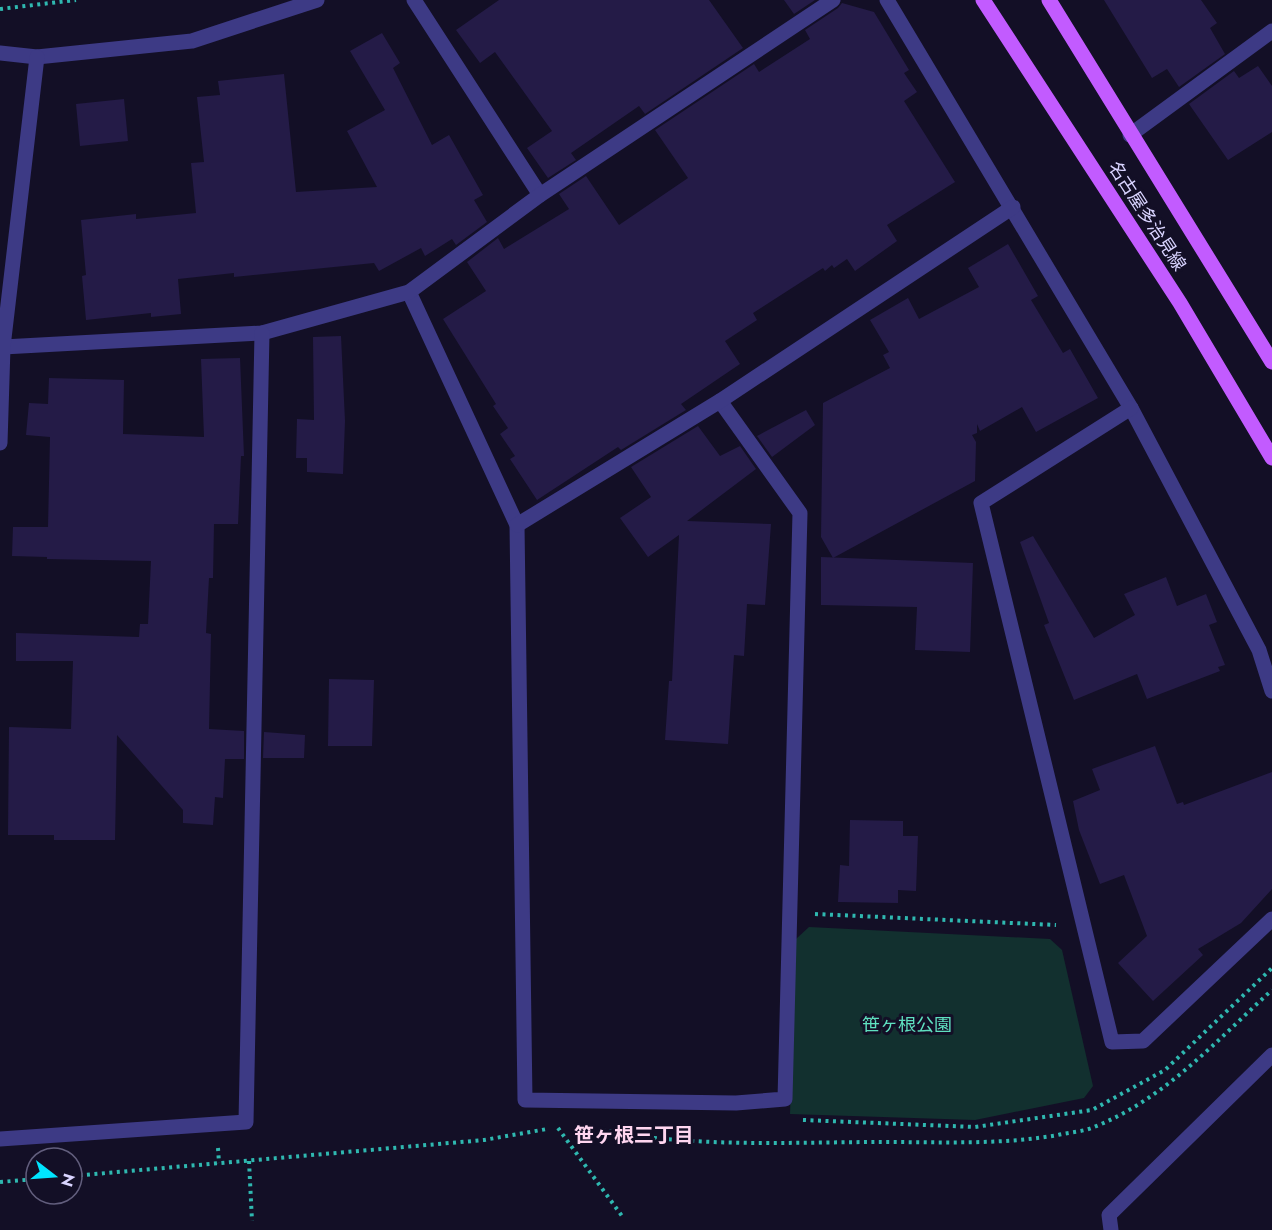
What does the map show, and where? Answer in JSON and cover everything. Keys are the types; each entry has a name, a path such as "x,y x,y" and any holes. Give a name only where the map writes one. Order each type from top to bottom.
{"main road":[{"name":"名古屋多治見線","path":"982,0 1167,282 1272,458"},
{"name":"名古屋多治見線","path":"1049,0 1130,135 1272,362"}],"street":[{"path":"0,53 37,57 192,41 317,0"},
{"path":"414,0 540,195"},
{"path":"3,347 262,333 408,292 540,195 833,0"},
{"path":"887,0 1013,207 1131,408 1259,650 1272,691"},
{"path":"1130,135 1272,31"},
{"path":"0,443 3,347 37,57"},
{"path":"517,525 720,401 1013,207"},
{"path":"408,292 517,525 525,1100 736,1102 785,1100 800,513 720,401"},
{"path":"0,1139 246,1122 262,333"},
{"path":"1131,408 981,503 1112,1042 1143,1041 1272,919"},
{"path":"1111,1230 1109,1215 1272,1055"}],"path":[{"path":"0,9 76,0"},
{"path":"789,912 1084,926"},
{"path":"795,1120 975,1127 1092,1110 1165,1071 1272,969"},
{"path":"596,1129 639,1138 770,1142 970,1142 1032,1140 1092,1128 1134,1108 1173,1080 1272,990"},
{"path":"558,1101 558,1128 622,1216"},
{"path":"84,1175 484,1140 566,1126"},
{"path":"249,1161 252,1221"},
{"path":"0,1182 24,1180"}],"green space":[{"name":"笹ヶ根公園","path":"809,927 1050,939 1062,950 1093,1086 1084,1098 975,1120 790,1114 796,939"}],"building":[{"path":"499,0 709,0 743,48 645,114 639,106 571,153 576,160 548,178 527,148 552,131 495,52 480,63 456,30"},
{"path":"784,0 815,0 794,14"},
{"path":"1104,0 1201,0 1217,23 1210,28 1225,54 1179,87 1167,69 1152,78"},
{"path":"842,3 874,12 909,70 904,73 917,92 904,101 955,182 887,225 897,241 855,271 847,259 834,268 832,265 825,271 823,268 753,313 757,320 725,341 740,364 681,404 686,410 621,450 618,447 537,500 510,459 515,456 500,434 508,428 493,406 496,404 443,319 486,291 467,262 498,238 504,249 569,209 559,194 586,176 619,225 688,178 655,130 754,64 759,72 810,39 805,30"},
{"path":"382,33 400,63 393,68 432,145 449,135 483,195 474,200 487,222 456,245 452,239 425,256 421,248 379,271 374,263 234,277 234,273 178,279 181,314 151,317 151,313 86,320 82,276 86,275 81,220 136,214 136,219 196,213 191,163 204,162 197,97 220,95 218,81 284,74 296,192 377,187 347,131 385,110 350,51"},
{"path":"1258,66 1272,86 1272,132 1228,160 1189,104 1234,71 1239,78"},
{"path":"124,99 128,141 80,146 76,104"},
{"path":"1008,244 1038,296 1031,300 1063,353 1070,349 1098,398 1036,432 1022,407 980,431 977,424 977,433 972,435 976,442 975,481 833,558 821,537 823,403 890,368 883,355 889,352 870,320 908,298 919,319 979,287 968,268"},
{"path":"341,336 345,421 343,474 307,472 307,458 296,458 297,419 314,420 313,337"},
{"path":"240,358 244,456 241,456 238,524 214,524 213,578 209,578 206,633 211,634 209,729 244,731 244,759 225,759 223,798 215,797 213,825 183,823 183,810 117,735 115,840 54,840 54,835 8,835 9,727 71,729 73,661 16,661 16,633 139,637 140,624 148,624 151,561 12,556 13,527 48,527 50,437 26,435 29,403 48,404 49,378 124,380 123,434 204,437 201,359"},
{"path":"806,410 815,425 772,457 757,436"},
{"path":"698,426 720,456 740,446 756,469 687,521 771,524 765,605 747,604 744,656 734,655 728,744 665,740 669,681 672,681 679,535 648,557 620,518 651,497 631,467"},
{"path":"1033,536 1094,638 1135,615 1124,594 1166,577 1177,606 1206,594 1217,622 1209,625 1225,665 1218,667 1220,671 1147,699 1137,674 1074,700 1044,625 1049,623 1020,542"},
{"path":"821,557 973,563 970,652 915,650 917,607 821,605"},
{"path":"329,679 374,680 372,746 328,746"},
{"path":"264,732 305,735 304,758 263,758"},
{"path":"1155,746 1177,804 1183,802 1184,805 1272,772 1272,889 1241,923 1198,949 1203,955 1153,1001 1118,963 1147,936 1124,875 1100,884 1079,830 1073,801 1100,790 1092,769"},
{"path":"850,820 903,821 903,836 918,836 916,891 898,890 898,903 838,902 840,865 849,866"}],"district":[{"name":"笹ヶ根三丁目","path":"634,1135"}]}
